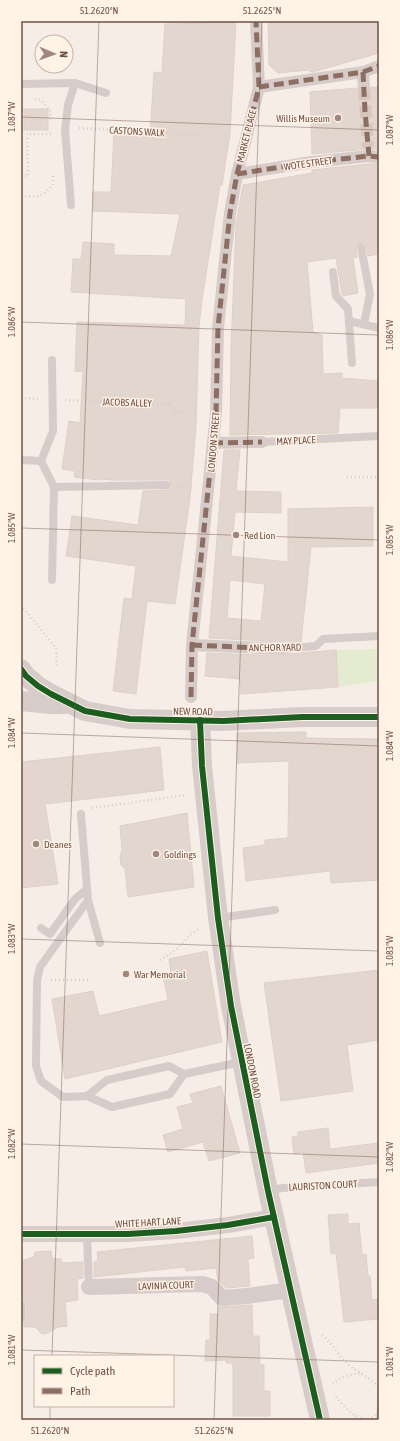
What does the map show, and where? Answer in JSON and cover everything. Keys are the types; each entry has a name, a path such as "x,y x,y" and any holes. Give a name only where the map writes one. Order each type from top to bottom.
{"street":[{"name":"MARKET PLACE","path":"235,186 258,87 256,21"},
{"path":"258,87 363,72 379,66"},
{"path":"363,72 364,88"},
{"name":"WOTE STREET","path":"238,174 372,153"},
{"name":"LONDON STREET","path":"191,697 192,645 216,413 218,328 230,214 235,186"},
{"name":"MAY PLACE","path":"213,443 262,442"},
{"name":"ANCHOR YARD","path":"192,645 283,649"},
{"name":"NEW ROAD","path":"21,669 26,676 38,686 86,711 130,719 235,721 302,717 379,717"},
{"path":"21,701 51,704 70,703"},
{"name":"LONDON ROAD","path":"200,720 202,766 218,918 231,1006 268,1191 320,1420"},
{"name":"WHITE HART LANE","path":"21,1234 87,1234 128,1229 176,1231 220,1226 274,1217"},
{"name":"LAVINIA COURT","path":"89,1288 202,1284 212,1288 222,1298 291,1290"}],"lane":[{"path":"71,205 65,130 68,105 75,83"},
{"path":"21,84 75,83 106,93"},
{"path":"361,247 370,294 364,324"},
{"path":"333,272 336,296 348,309 352,363"},
{"path":"349,320 379,328"},
{"path":"52,360 53,431 41,461 54,487 52,580"},
{"name":"MAY PLACE","path":"262,442 379,436"},
{"path":"21,460 41,461"},
{"path":"54,487 167,485"},
{"name":"ANCHOR YARD","path":"283,649 316,646 323,639 379,636"},
{"path":"80,814 88,900 100,943"},
{"path":"41,928 50,934 75,899 87,889"},
{"path":"88,900 40,966 37,981 36,1066 41,1081 63,1097 87,1096 112,1107 170,1094 184,1074"},
{"path":"218,918 275,910"},
{"path":"87,1096 107,1080 169,1066 184,1074 241,1062"},
{"name":"LAURISTON COURT","path":"268,1191 282,1188 379,1182"},
{"name":"LAVINIA COURT","path":"87,1234 89,1288"},
{"path":"21,1304 21,1318"}],"path":[{"path":"34,98 41,100 50,110 51,126"},
{"path":"21,176 28,176 27,134 54,134 53,141"},
{"path":"21,196 37,196 45,194 53,185 53,170"},
{"path":"347,477 379,477"},
{"path":"167,485 208,490"},
{"path":"21,605 56,648 56,668"},
{"path":"80,814 81,809 188,795"},
{"path":"160,960 176,950 200,927"},
{"path":"37,981 91,980"},
{"path":"318,1332 330,1341 338,1354 348,1365 362,1373 379,1388"},
{"path":"329,1388 335,1381 353,1374 362,1373"},
{"path":"335,1396 354,1416 362,1419 370,1419 375,1417 379,1410"}],"green space":[{"path":"379,649 379,681 338,687 336,650"}],"building":[{"path":"206,21 236,21 230,134 222,185 220,185 199,325 196,426 190,498 175,604 147,601 136,694 113,691 124,598 132,599 136,566 66,556 72,516 138,525 143,491 167,490 172,488 172,485 170,480 98,480 74,477 75,471 62,469 69,421 80,423 83,372 75,371 77,322 185,325 186,299 71,292 73,259 81,259 83,242 114,244 114,255 171,256 180,214 93,211 93,192 111,192 114,133 150,135 154,72 162,73 165,24 206,23"},
{"path":"268,21 379,21 379,53 313,72 310,72 309,70 278,73 269,65"},
{"name":"Willis Museum","path":"371,87 379,87 379,149 312,154 310,92 357,88 360,94 365,95 370,92"},
{"path":"24,109 48,109 48,130 24,130"},
{"path":"379,164 379,254 368,256 365,243 360,242 356,245 357,257 353,258 358,293 343,296 336,258 307,262 313,332 322,335 323,374 342,373 342,378 379,381 379,408 340,408 338,433 230,435 231,349 236,224 243,185 312,173 312,170"},
{"path":"224,450 240,450 236,491 281,492 281,513 235,512 231,556 288,562 288,509 373,507 373,546 311,547 301,642 287,643 209,638","holes":["230,580 265,584 261,621 227,618"]},
{"path":"336,650 338,687 241,694 240,679 205,676 207,653 283,656 288,654"},
{"path":"306,732 306,738 379,739 379,880 331,883 330,871 246,881 243,848 265,845 265,840 288,838 289,761 237,763 237,733"},
{"name":"Deanes","path":"160,747 164,790 45,804 58,884 21,888 21,762"},
{"name":"Goldings","path":"187,813 194,887 128,897 125,869 121,865 120,857 122,850 120,826"},
{"path":"207,951 222,1042 65,1079 52,999 93,991 99,1016 168,1000 163,975 171,973 169,959"},
{"path":"379,970 379,1040 347,1045 353,1091 281,1101 264,983"},
{"path":"221,1086 240,1153 209,1161 203,1142 168,1152 163,1135 183,1129 177,1107 193,1103 190,1094"},
{"path":"328,1128 330,1149 379,1143 379,1163 306,1173 303,1152 294,1154 292,1137 298,1136 298,1132"},
{"path":"348,1214 348,1224 359,1223 362,1255 366,1254 372,1300 379,1299 379,1319 344,1322 336,1253 331,1254 328,1215"},
{"path":"252,1236 254,1258 248,1259 250,1286 226,1288 218,1280 216,1268 186,1271 185,1267 94,1277 94,1262 98,1261 97,1252"},
{"path":"51,1251 52,1258 61,1259 62,1263 83,1262 83,1278 77,1279 78,1300 65,1302 67,1326 58,1327 48,1333 42,1334 35,1327 24,1327 26,1318 26,1304 24,1299 21,1299 21,1261 34,1257 35,1252"},
{"path":"252,1305 253,1336 259,1336 260,1365 264,1365 264,1391 270,1391 270,1416 233,1416 233,1363 226,1363 226,1360 205,1361 206,1340 210,1340 210,1314 219,1314 219,1307"}],"tunnel":[{"path":"364,88 368,147"}],"marked path":[{"path":"191,697 192,645 216,413 218,328 230,213 237,174 259,87 256,21"},
{"path":"259,87 363,72 379,66"},
{"path":"363,72 369,156"},
{"path":"237,174 312,162 369,156 379,157"},
{"path":"213,443 262,442"},
{"path":"192,645 283,649"}],"cycle path":[{"path":"21,669 26,676 38,686 85,711 130,719 223,721 302,717 379,717"},
{"path":"200,720 202,766 218,918 231,1006 268,1191 320,1420"},
{"path":"21,1234 128,1234 176,1231 228,1225 274,1217"}],"place":[{"name":"Willis Museum","path":"338,118"},
{"name":"Red Lion","path":"236,535"},
{"name":"Deanes","path":"36,844"},
{"name":"Goldings","path":"156,854"},
{"name":"War Memorial","path":"126,974"}]}
